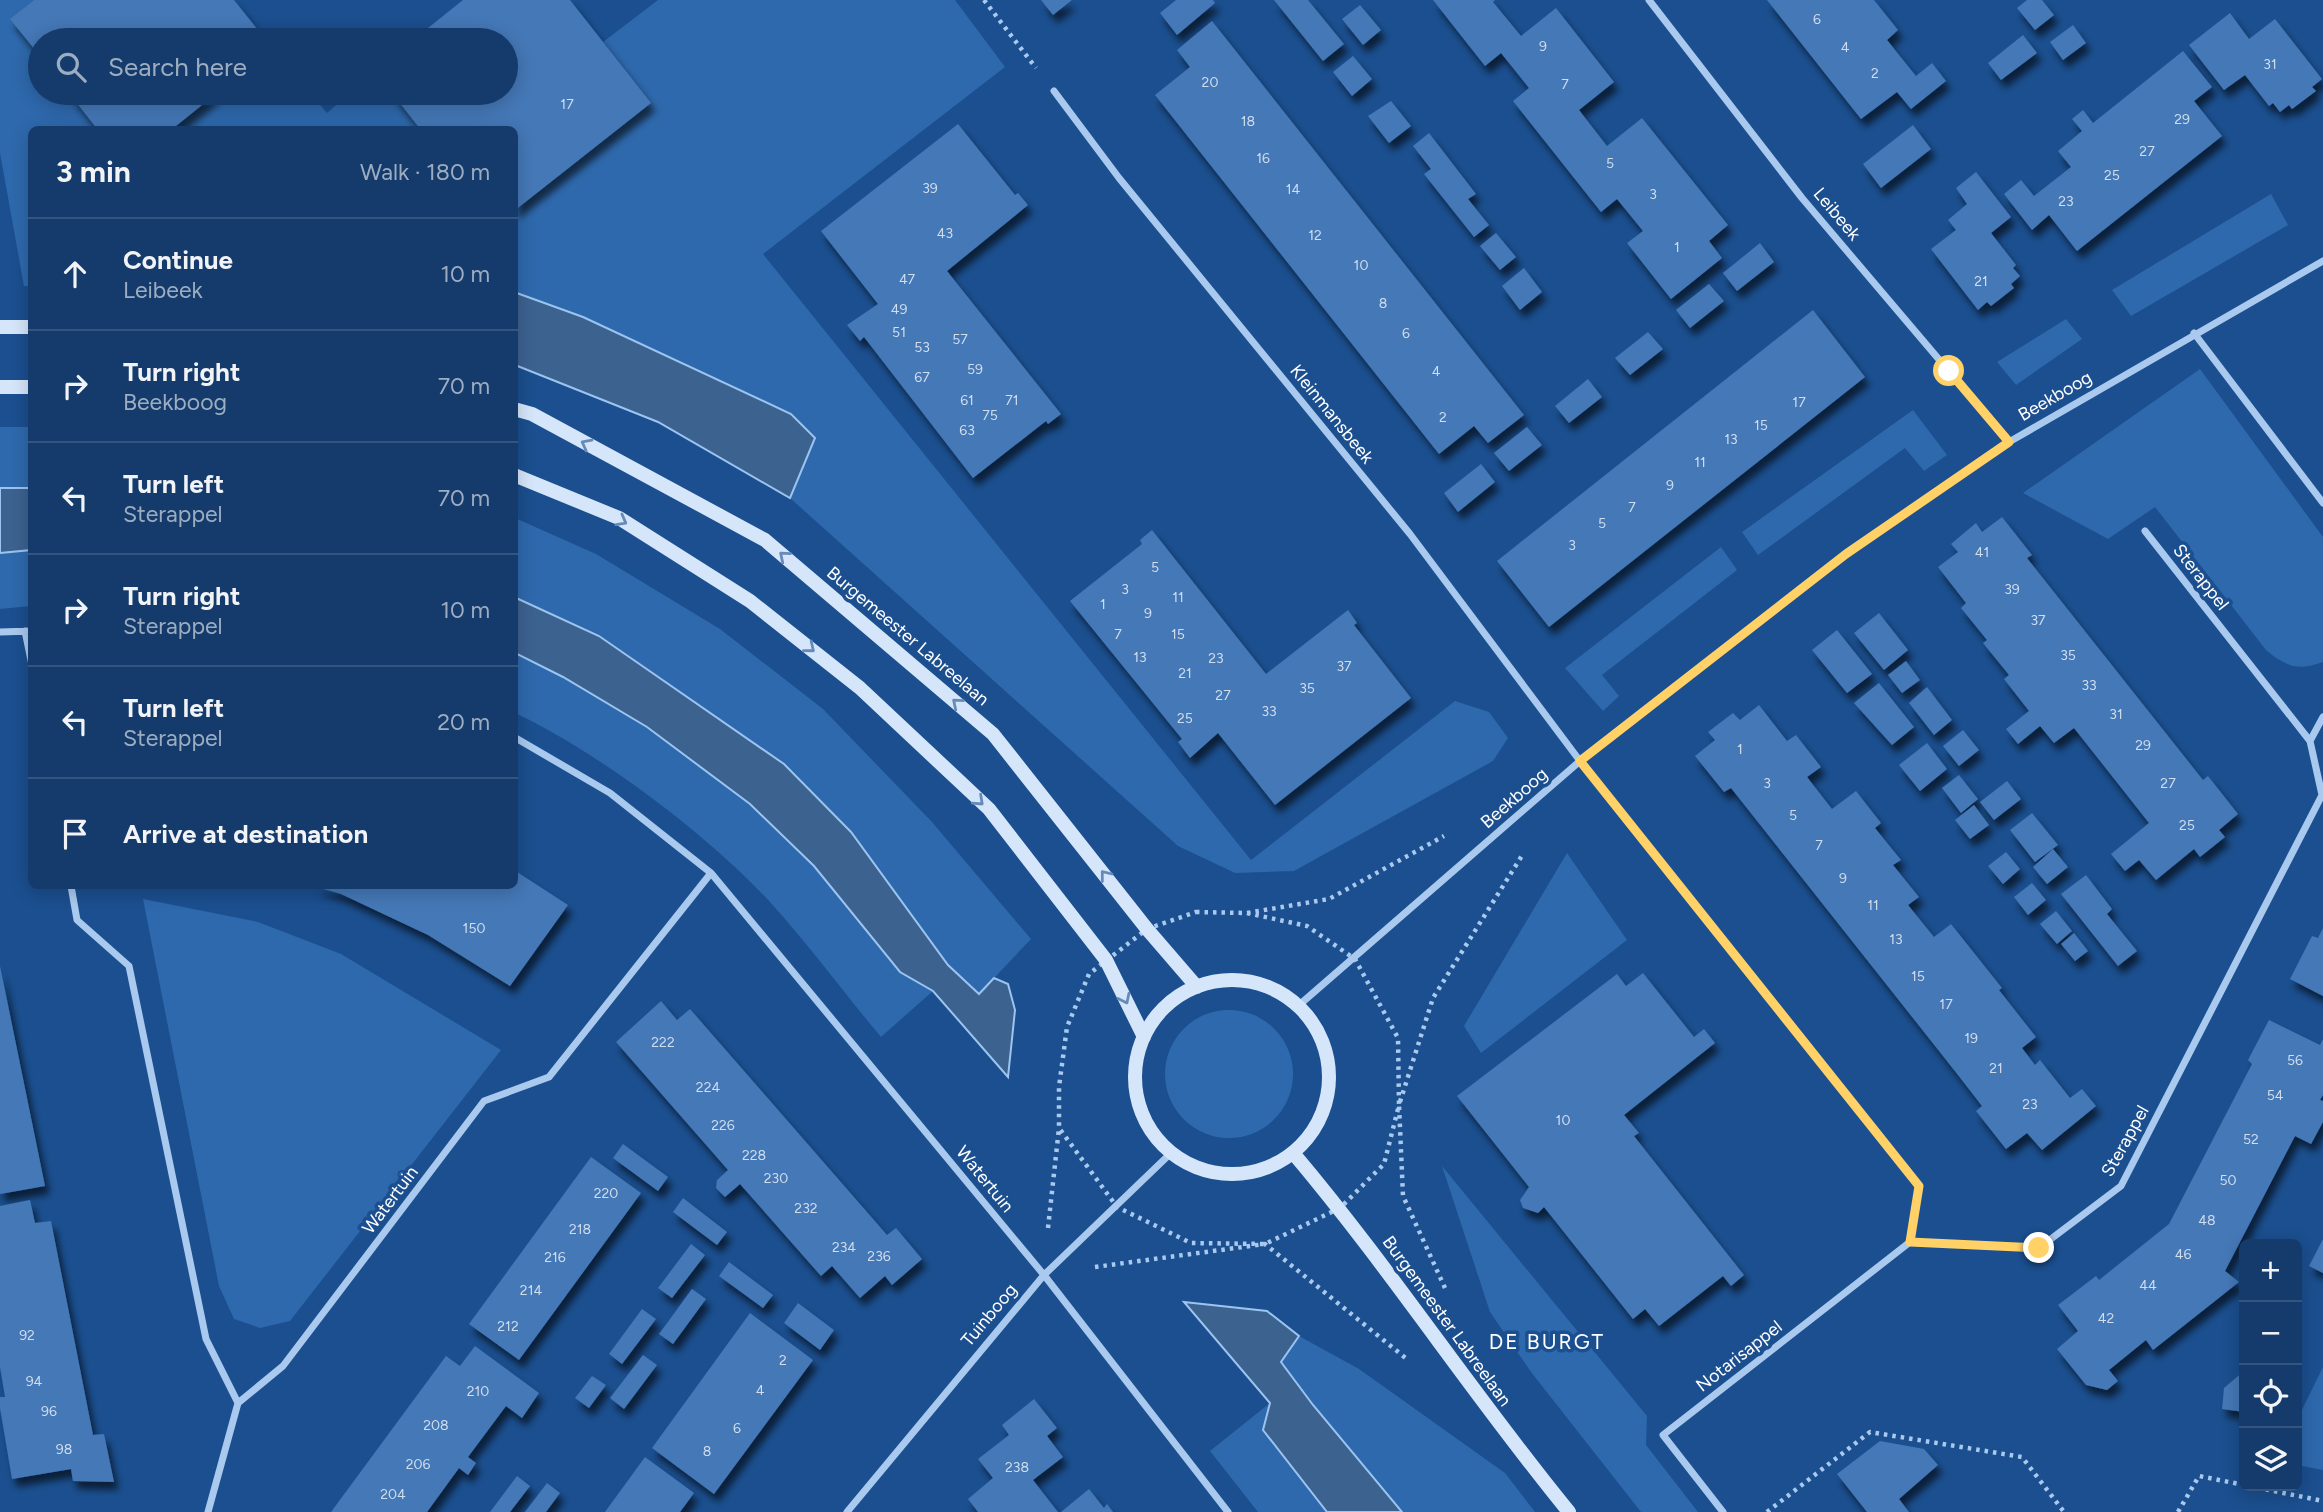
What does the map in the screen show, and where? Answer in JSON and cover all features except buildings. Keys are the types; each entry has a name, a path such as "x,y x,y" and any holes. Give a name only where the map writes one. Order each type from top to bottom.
{"street":[{"name":"Leibeek","path":"1650,0 1802,198 2009,442"},
{"name":"Kleinmansbeek","path":"1054,91 1119,178 1410,534 1580,761"},
{"name":"Beekboog","path":"1298,1006 1580,761 1846,554 2009,442 2323,261"},
{"path":"0,327 28,327"},
{"path":"2194,333 2323,503"},
{"path":"0,387 28,387"},
{"name":"Burgemeester Labreelaan","path":"518,410 532,414 765,540 993,734 1147,929 1197,987"},
{"path":"518,477 619,518 750,601 860,688 989,809 1106,960 1143,1038"},
{"name":"Sterappel","path":"1910,1242 2039,1248 2121,1186 2322,795 2310,741 2145,531"},
{"path":"0,632 28,631"},
{"path":"2310,741 2323,717"},
{"name":"Watertuin","path":"518,739 610,793 710,873 1044,1275 1228,1512"},
{"path":"1580,761 1919,1186 1910,1242"},
{"name":"Watertuin","path":"238,1403 283,1366 484,1101 549,1077 710,873"},
{"path":"72,889 77,920 129,966 206,1339 238,1403 208,1512"},
{"path":"1223,980 1250,982 1276,990 1298,1006 1319,1032 1329,1064 1328,1097 1316,1128 1294,1154 1265,1170 1232,1175 1199,1170 1171,1153 1150,1129 1137,1101 1135,1069 1143,1038 1156,1016 1175,999 1197,987 1223,980"},
{"name":"Tuinboog","path":"847,1512 1044,1275 1117,1208 1171,1153"},
{"name":"Burgemeester Labreelaan","path":"1294,1154 1340,1208 1516,1447 1569,1512"},
{"name":"Notarisappel","path":"1723,1512 1664,1435 1910,1242"}],"path":[{"path":"984,0 1054,91"},
{"path":"1449,833 1329,899 1247,913 1196,912 1147,929 1089,974 1067,1027 1059,1087 1059,1128 1044,1275 1265,1244 1340,1208 1384,1164 1399,1105 1433,998 1529,844"},
{"path":"1247,913 1307,926 1355,959 1398,1038 1403,1196 1448,1296"},
{"path":"1059,1128 1117,1208 1191,1243 1265,1244 1419,1369"},
{"path":"1767,1512 1870,1432 2022,1457 2064,1512"},
{"path":"2178,1512 2199,1476 2239,1484"},
{"path":"2275,1491 2323,1501"}],"shaded area":[{"path":"0,0 34,0 11,19 28,41 28,105 79,105 96,126 28,126 28,286 24,286 0,153"},
{"path":"658,0 955,0 1005,67 763,254 1251,860 1455,701 1489,712 1508,738 1493,761 1294,871 1235,873 1178,846 790,498 815,439 583,317 518,293 518,208 651,103 603,42"},
{"path":"202,105 320,105 327,113 336,105 402,105 419,126 176,126"},
{"path":"2271,194 2288,225 2131,316 2112,290"},
{"path":"518,293 583,317 791,414 815,438 790,498 658,422 518,366"},
{"path":"2066,319 2082,339 2016,385 1997,362"},
{"path":"2200,369 2323,537 2323,662 2293,666 2266,650 2155,507 2108,539 2023,493"},
{"path":"1913,410 1947,455 1924,471 1905,448 1758,555 1742,532"},
{"path":"0,427 28,427 28,488 0,488"},
{"path":"0,488 28,488 28,550 0,553"},
{"path":"518,519 596,554 720,629 823,709 932,822 1031,939 979,994 599,636 518,598"},
{"path":"1721,547 1737,570 1602,675 1619,696 1603,711 1565,668"},
{"path":"28,550 28,606 0,609 0,553"},
{"path":"518,599 599,636 784,764 851,832 948,965 979,994 994,978 1008,984 1015,1010 1008,1077 933,991 900,972 814,866 750,804 647,727 563,677 518,654"},
{"path":"518,654 563,677 647,727 750,804 814,866 900,972 933,991 881,1037 770,902 715,849 616,772 518,715"},
{"path":"1567,853 1627,940 1481,1053 1464,1026"},
{"path":"143,899 258,922 341,954 501,1050 290,1321 260,1328 234,1319 219,1286"},
{"path":"1229,1010 1253,1015 1274,1029 1288,1050 1293,1074 1288,1098 1274,1119 1253,1133 1229,1138 1205,1133 1184,1119 1170,1098 1165,1074 1170,1050 1184,1029 1205,1015"},
{"path":"1442,1166 1647,1416 1646,1445 1698,1512 1641,1512 1531,1372 1490,1312"},
{"path":"1184,1302 1267,1311 1299,1336 1281,1362 1402,1512 1327,1512 1263,1430 1270,1403"},
{"path":"1299,1336 1359,1369 1505,1473 1535,1512 1402,1512 1313,1405 1281,1361"},
{"path":"2323,1367 2323,1470 2302,1466 2302,1410"},
{"path":"1270,1403 1263,1431 1327,1512 1258,1512 1210,1451"}],"district":[{"name":"DE BURGT","path":"1547,1341"}],"route":[{"path":"1949,371 2009,442 1846,554 1580,761 1919,1186 1910,1242 2039,1248"}]}
